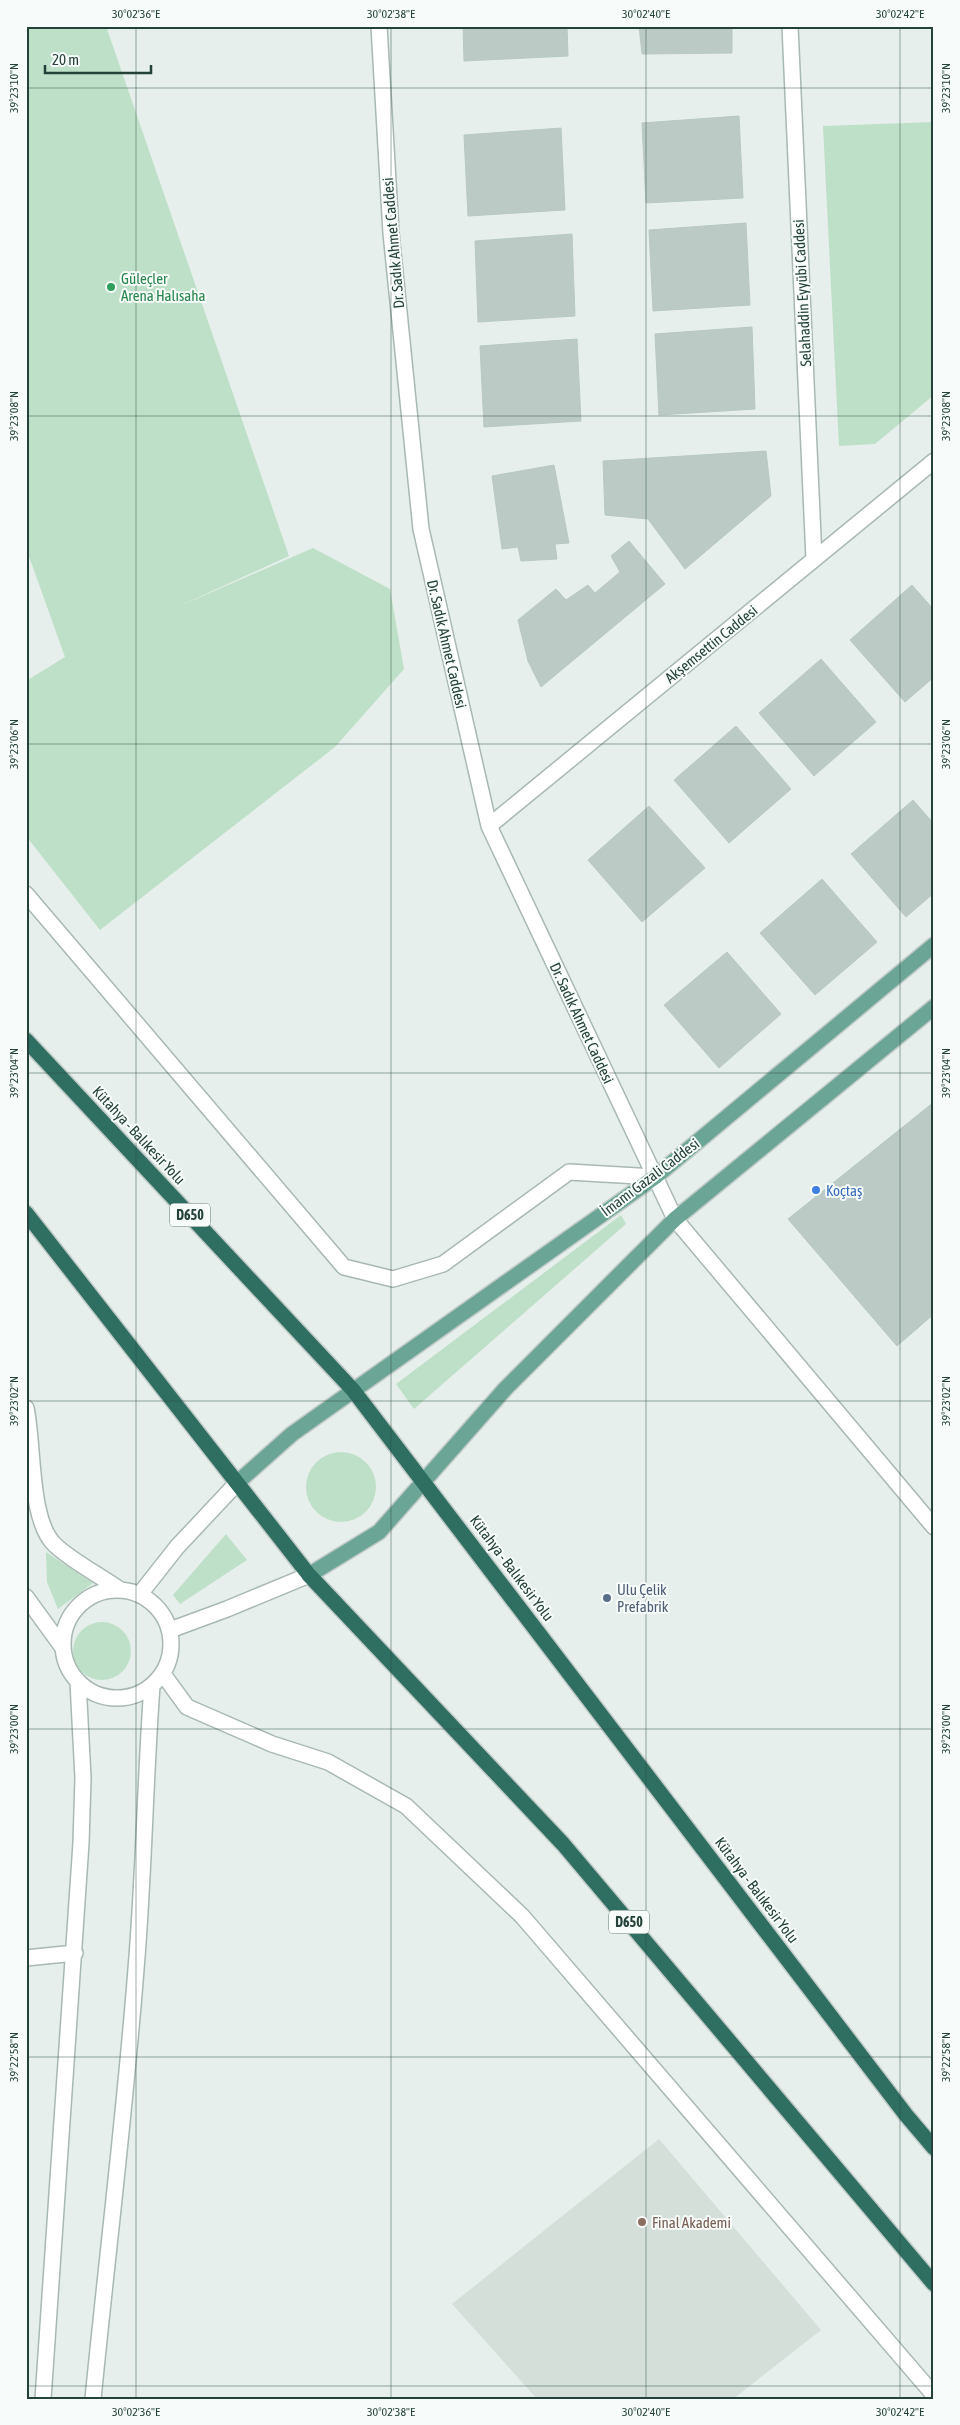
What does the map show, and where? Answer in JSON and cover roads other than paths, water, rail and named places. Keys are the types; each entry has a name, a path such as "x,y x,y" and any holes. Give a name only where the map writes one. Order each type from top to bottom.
{"highway":[{"name":"Kütahya - Balıkesir Yolu","path":"26,1040 353,1390 888,2091 934,2148"},
{"path":"26,1213 309,1574"},
{"name":"D650","path":"309,1574 563,1844 934,2284"}],"main road":[{"name":"İmamı Gazali Caddesi","path":"238,1482 292,1434 654,1177 934,945"},
{"path":"309,1574 379,1532 506,1388 675,1219 934,1007"}],"street":[{"name":"Dr. Sadık Ahmet Caddesi","path":"378,26 391,233 421,529 489,826 675,1219 934,1526"},
{"name":"Selahaddin Eyyübi Caddesi","path":"790,26 814,559"},
{"name":"Akşemsettin Caddesi","path":"489,826 934,462"},
{"path":"26,894 344,1267 393,1279 443,1264 569,1172 654,1177"},
{"path":"26,1408 31,1430 36,1502 43,1528 55,1545 119,1589 140,1594 154,1603 164,1615 170,1630 172,1645 169,1660 163,1674 152,1686 138,1694 122,1698 106,1697 91,1692 78,1682 68,1666 62,1648 26,1598"},
{"path":"140,1594 177,1547 238,1482"},
{"path":"170,1630 227,1609 309,1574"},
{"path":"62,1648 64,1630 71,1614 84,1600 101,1592 119,1589"},
{"path":"163,1674 187,1707 272,1744 328,1762 406,1806 414,1813 522,1916 934,2395"},
{"path":"43,2399 75,1953 83,1778 78,1682"},
{"path":"93,2399 136,1971 142,1885 145,1783 152,1686"},
{"path":"26,1958 75,1953"}],"place":[{"name":"Güleçler Arena Halısaha","path":"111,287"},
{"name":"Koçtaş","path":"816,1190"},
{"name":"Ulu Çelik Prefabrik","path":"607,1598"},
{"name":"Final Akademi","path":"642,2222"}]}
